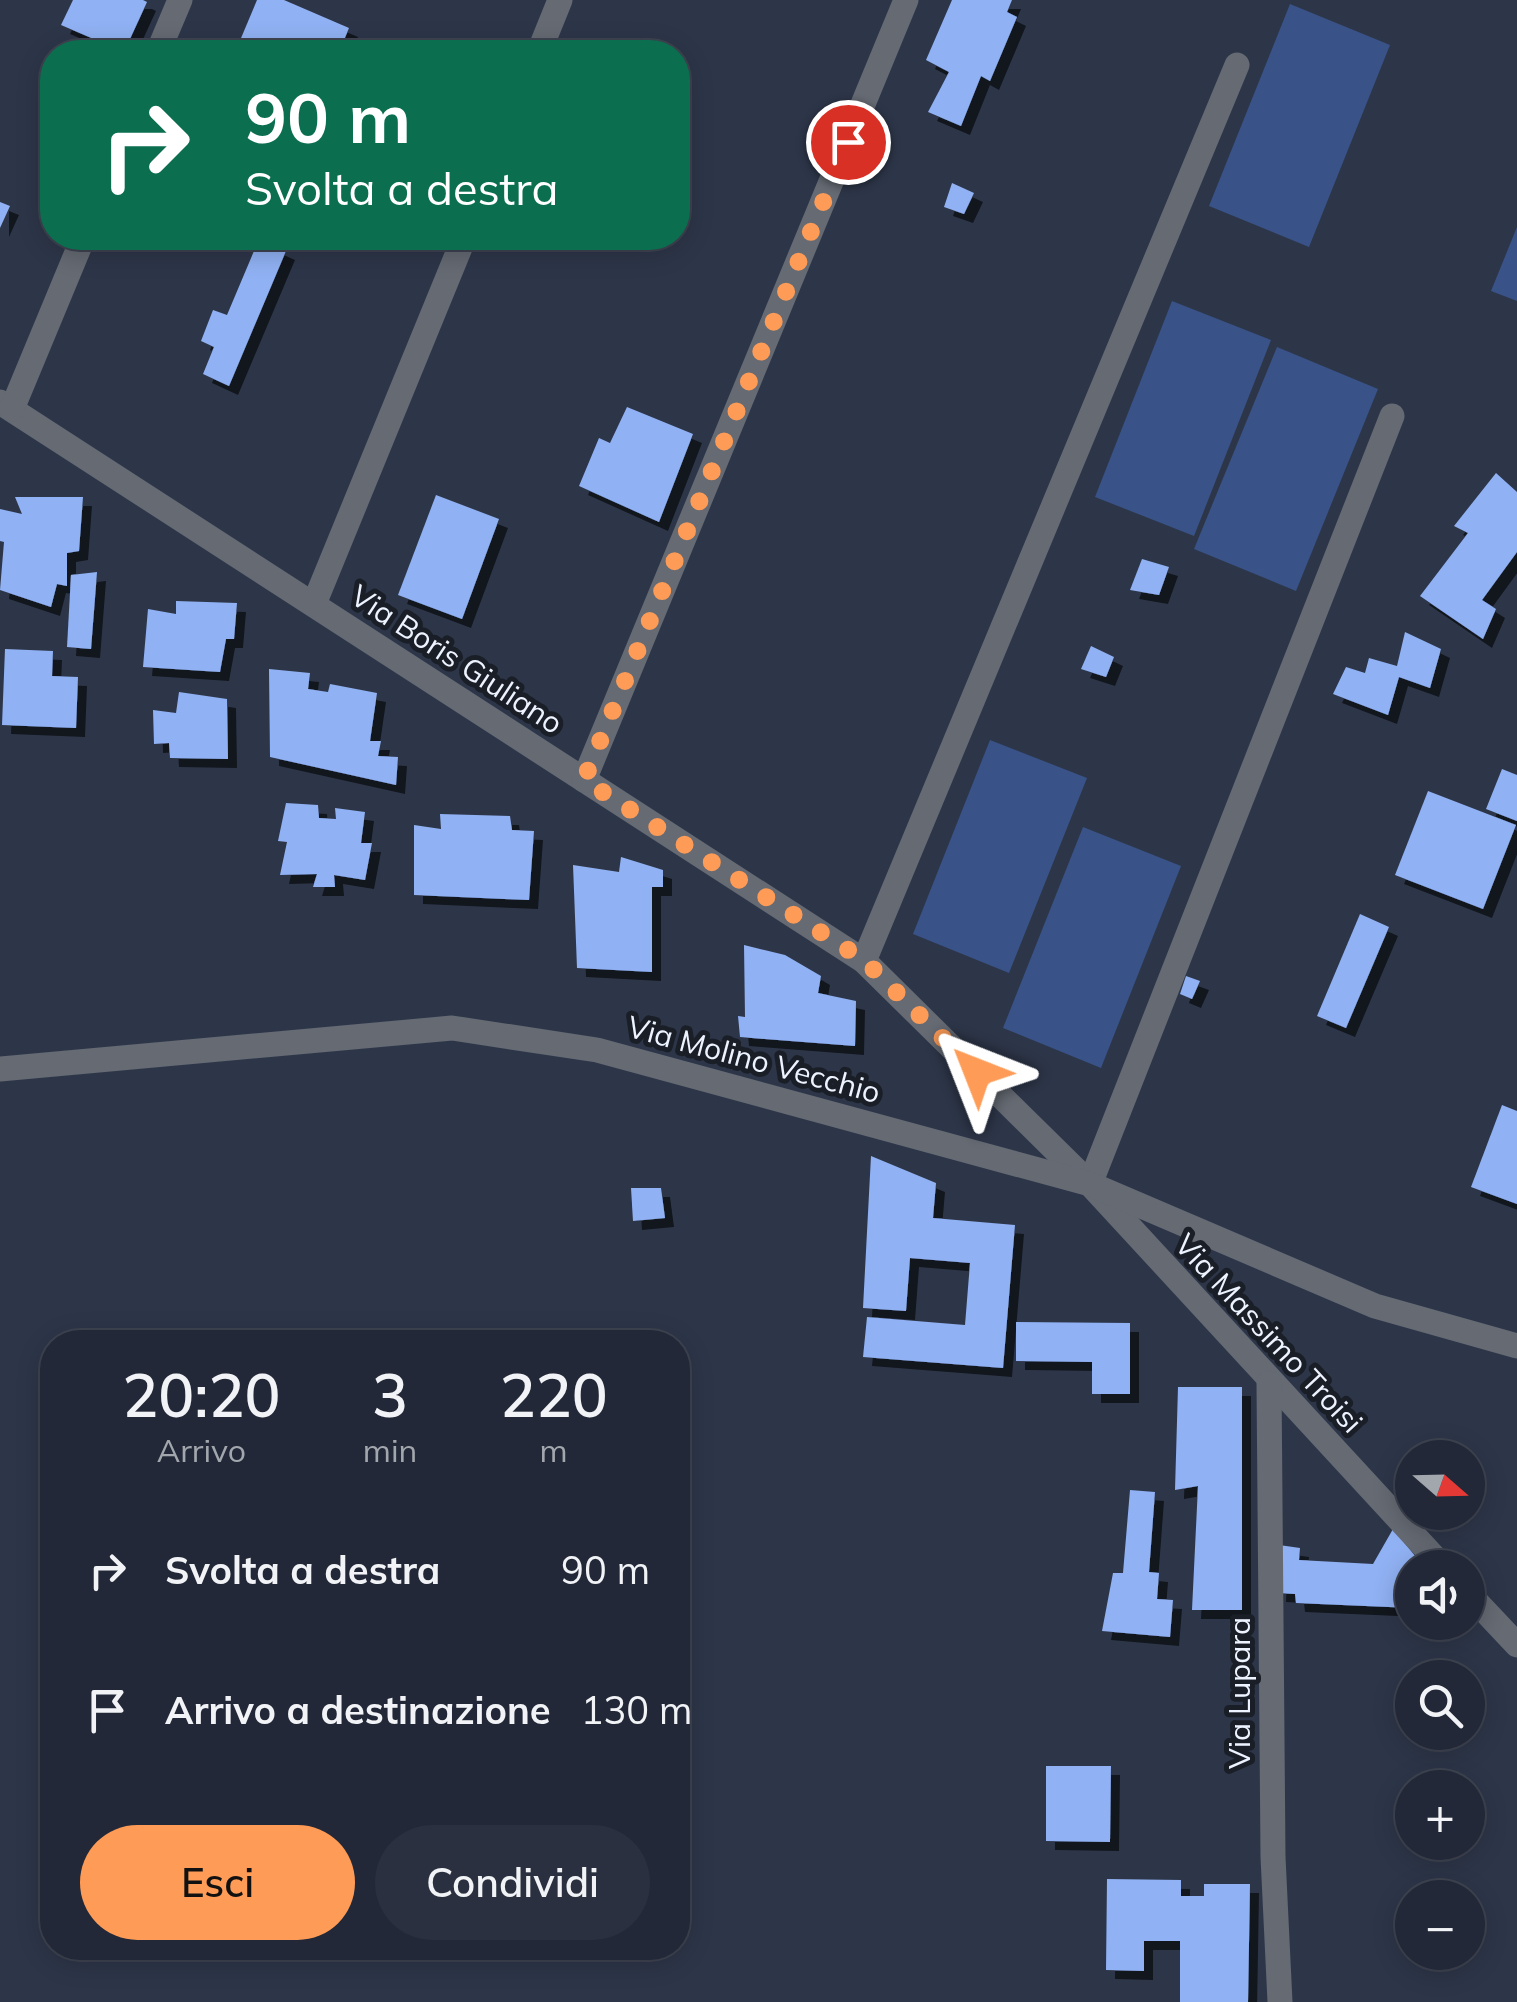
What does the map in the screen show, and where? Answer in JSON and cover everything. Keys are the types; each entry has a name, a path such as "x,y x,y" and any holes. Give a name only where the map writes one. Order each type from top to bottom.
{"street":[{"path":"163,40 180,0"},
{"path":"544,40 560,0"},
{"path":"584,780 906,0"},
{"path":"864,960 1237,65"},
{"path":"6,406 78,250"},
{"path":"314,604 459,250"},
{"name":"Via Boris Giuliano","path":"6,406 864,960 1090,1184"},
{"path":"1090,1184 1392,416"},
{"name":"Via Molino Vecchio","path":"0,1068 452,1028 597,1050 1090,1184 1375,1306 1517,1346"},
{"name":"Via Massimo Troisi","path":"1090,1184 1269,1383 1427,1550"},
{"name":"Via Lupara","path":"1269,1383 1272,1856 1280,2002"},
{"path":"1485,1611 1517,1645"}],"shaded area":[{"path":"1290,4 1390,45 1309,247 1209,206"},
{"path":"1517,227 1517,301 1491,291"},
{"path":"1172,301 1271,340 1194,536 1095,497"},
{"path":"1277,347 1378,389 1296,591 1194,549"},
{"path":"990,740 1087,778 1009,973 913,934"},
{"path":"1083,827 1181,866 1101,1068 1003,1028"}],"building":[{"path":"73,0 147,2 130,40 96,40 61,25"},
{"path":"257,0 284,0 349,28 344,40 240,40"},
{"path":"952,0 1012,0 1007,12 1017,17 990,81 981,76 961,126 928,112 949,72 926,60"},
{"path":"952,183 974,193 964,214 944,207"},
{"path":"0,202 10,206 0,228"},
{"path":"254,250 286,251 229,386 203,374 214,347 201,341 213,310 227,315"},
{"path":"627,407 693,434 659,522 579,486 599,438 610,443"},
{"path":"1496,473 1517,492 1517,552 1482,600 1496,609 1483,639 1420,596 1468,533 1454,526"},
{"path":"436,495 499,519 462,619 398,595"},
{"path":"15,497 83,497 79,551 67,553 67,586 57,584 51,607 0,590 4,542 0,541 0,509 22,514"},
{"path":"1142,559 1169,567 1159,595 1130,590"},
{"path":"97,572 91,649 67,647 71,575"},
{"path":"176,601 237,603 234,639 226,639 220,672 143,667 148,609 176,614"},
{"path":"1405,632 1441,649 1430,688 1399,677 1388,715 1333,694 1346,667 1365,673 1369,658 1397,666"},
{"path":"1091,646 1114,657 1106,677 1081,669"},
{"path":"5,649 53,651 52,676 78,677 76,728 2,725"},
{"path":"269,669 310,673 308,689 328,692 330,684 377,693 370,741 381,741 378,756 398,757 396,785 270,757"},
{"path":"179,692 227,699 228,759 170,758 169,743 154,744 153,710 176,713"},
{"path":"1502,769 1517,775 1517,821 1486,809"},
{"path":"1428,791 1516,825 1483,909 1395,875"},
{"path":"286,803 318,805 319,818 336,819 335,808 365,812 361,843 372,843 365,880 334,875 335,887 313,887 317,874 280,875 287,842 278,841"},
{"path":"440,814 510,816 512,830 534,831 529,900 414,895 414,825 441,829"},
{"path":"621,857 663,870 663,887 652,887 652,972 577,968 573,865 619,872"},
{"path":"1360,914 1389,927 1346,1028 1317,1016"},
{"path":"744,945 785,955 821,976 818,993 856,1001 855,1046 740,1037 738,1016 745,1017"},
{"path":"1186,976 1200,981 1192,999 1180,994"},
{"path":"1502,1105 1517,1111 1517,1204 1471,1187"},
{"path":"871,1156 936,1183 933,1218 1015,1225 1003,1368 863,1357 867,1317 965,1325 970,1263 910,1258 906,1311 863,1308"},
{"path":"631,1188 661,1188 665,1218 633,1221"},
{"path":"1016,1322 1130,1323 1130,1394 1092,1394 1092,1362 1016,1361"},
{"path":"1178,1387 1242,1387 1242,1610 1192,1610 1198,1486 1175,1490"},
{"path":"1130,1490 1155,1492 1149,1572 1159,1573 1157,1599 1173,1600 1170,1637 1102,1631 1113,1573 1123,1573"},
{"path":"1393,1529 1410,1550 1395,1550 1395,1607 1296,1603 1295,1594 1277,1593 1279,1545 1300,1548 1299,1560 1373,1564"},
{"path":"1046,1766 1111,1766 1110,1842 1046,1841"},
{"path":"1107,1879 1181,1880 1181,1896 1204,1896 1204,1884 1250,1884 1248,2002 1180,2002 1180,1941 1144,1941 1144,1971 1106,1970"}],"route":[{"path":"848,142 584,780 864,960 977,1072"}]}
